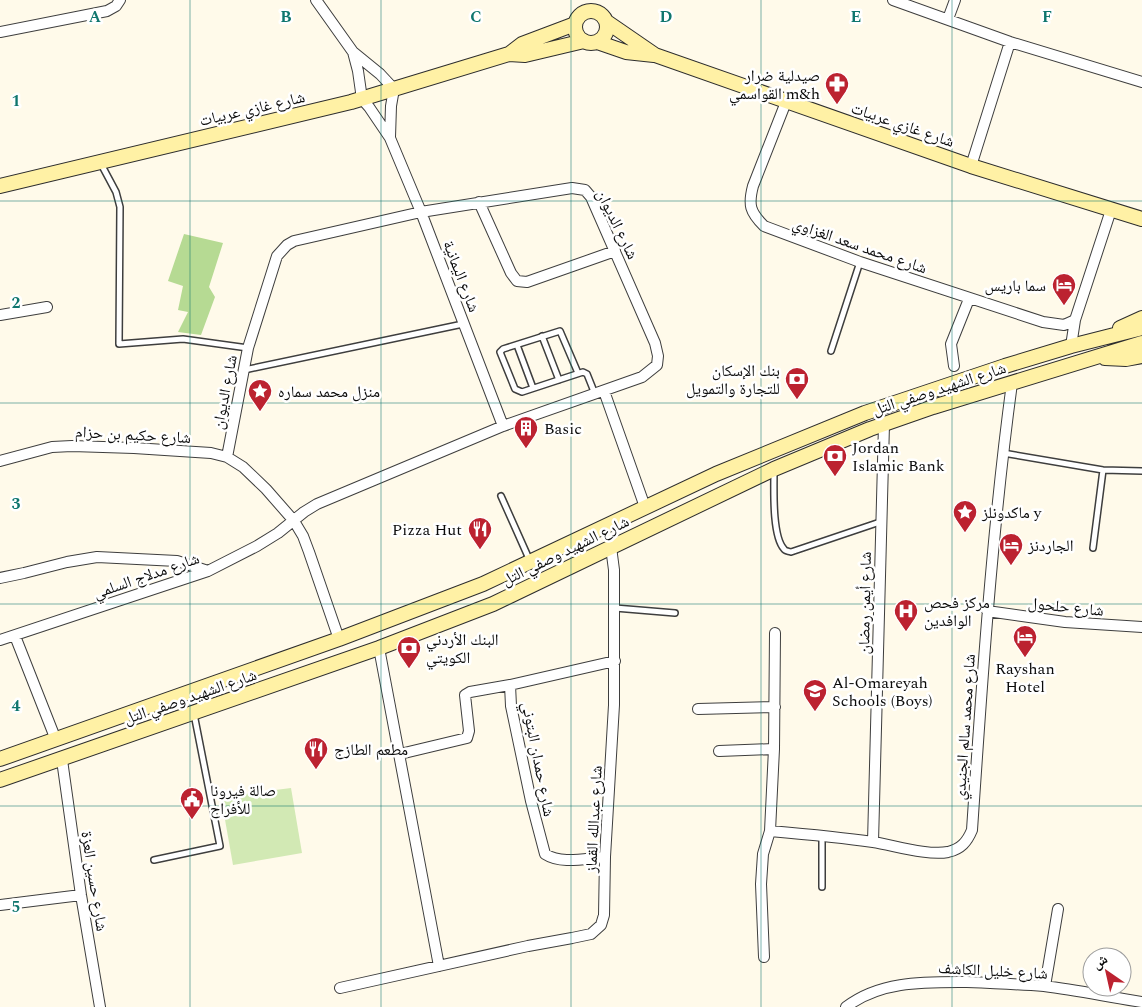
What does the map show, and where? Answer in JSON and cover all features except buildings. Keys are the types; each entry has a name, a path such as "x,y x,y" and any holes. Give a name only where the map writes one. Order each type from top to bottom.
{"main road":[{"path":"578,0 576,30 578,37 591,41 606,34 605,19 600,0"},
{"path":"577,20 587,11 593,11 605,19"},
{"name":"شارع غازي عربيات","path":"605,19 655,55"},
{"name":"شارع غازي عربيات","path":"509,54 522,44 577,20"},
{"name":"شارع غازي عربيات","path":"0,186 362,99 509,54 525,55 591,41 626,52 655,55 971,166 1142,219"},
{"path":"1096,340 1142,318"},
{"name":"شارع الشهيد وصفي التل","path":"0,759 339,639 484,584 716,474 858,416 1005,366 1071,346 1142,328"},
{"name":"شارع الشهيد وصفي التل","path":"0,780 62,760 379,648 493,604 774,469 884,424 933,407 1142,343"},
{"path":"1094,357 1126,359 1142,356"}],"street":[{"path":"0,32 107,11 116,6 120,0"},
{"path":"316,0 353,52 380,74 394,89"},
{"path":"893,0 1010,42 1142,82"},
{"path":"948,19 955,0"},
{"path":"971,166 1010,42"},
{"path":"353,52 362,99"},
{"name":"شارع اليمانية","path":"390,138 391,106 394,89"},
{"name":"شارع اليمانية","path":"362,99 390,138 421,212 503,426"},
{"name":"شارع محمد سعد الغزاوي","path":"786,102 752,186 750,197 751,208 764,226 860,262 969,299 1059,326 1069,324 1075,320"},
{"name":"شارع الديوان","path":"228,457 248,348 277,256 287,244 421,212 572,188 585,190 591,197 655,342 658,356 657,366 642,377 503,426 318,504 304,512 294,521"},
{"path":"479,202 511,273 517,281 527,282 615,251"},
{"path":"1071,346 1075,320 1111,210"},
{"path":"954,366 951,344 969,299"},
{"path":"0,315 47,307"},
{"name":"شارع محمد سالم الجنيدي","path":"770,831 822,835 930,852 946,852 959,848 967,841 972,830 987,611 1002,453 1012,383"},
{"path":"599,393 645,507"},
{"name":"شارع أيمن رمضان","path":"873,842 884,424"},
{"name":"شارع حكيم بن حزام","path":"0,461 52,447 72,446 211,453 228,457 266,488 294,521 303,536 339,639"},
{"name":"شارع مدلاج السلمي","path":"0,640 208,570 257,546 294,521"},
{"name":"شارع عبدالله القماز","path":"340,988 592,934 601,925 604,915 605,857 612,756 615,662 614,570 611,547"},
{"path":"0,578 97,557 177,561 208,570"},
{"name":"شارع حلحول","path":"987,611 1065,622 1142,627"},
{"path":"764,957 761,884 763,854 770,831 774,749 775,633"},
{"path":"15,636 56,740"},
{"path":"379,648 439,966"},
{"name":"شارع حمدان البتوني","path":"605,857 562,860 545,854 531,801 511,706 510,685 615,662"},
{"path":"400,754 467,738 469,731 465,695 470,692 510,685"},
{"path":"698,709 775,707"},
{"path":"720,751 774,749"},
{"name":"شارع حسين العزة","path":"62,760 81,895 100,1007"},
{"path":"0,905 81,895"},
{"path":"1045,986 1058,909"},
{"name":"شارع خليل الكاشف","path":"846,1007 855,1000 873,992 900,984 929,982 1045,986 1142,1002"}],"lane":[{"path":"100,162 116,192 120,207 119,344 183,339 248,348"},
{"path":"831,351 860,262"},
{"path":"243,370 464,324"},
{"path":"578,373 560,331 503,349 500,352 515,389 518,391 522,392 583,372 587,374 599,393"},
{"path":"542,336 559,380"},
{"path":"517,345 533,388"},
{"path":"1002,453 1103,470 1142,471"},
{"path":"774,469 775,523 780,540 787,551 791,552 880,522"},
{"path":"1093,548 1103,470"},
{"path":"502,496 530,562"},
{"path":"615,608 675,613"},
{"path":"154,860 220,846 194,714"},
{"path":"822,835 822,887"}],"green space":[{"path":"184,234 223,243 209,287 215,297 201,335 178,332 188,312 178,310 183,286 168,281"},
{"path":"291,788 302,853 233,865 221,797"}],"place":[{"name":"صيدلية ضرار القواسمي m&h","path":"837,105"},
{"name":"سما باريس","path":"1064,306"},
{"name":"بنك الإسكان للتجارة والتمويل","path":"797,400"},
{"name":"منزل محمد سماره","path":"260,412"},
{"name":"Basic","path":"526,449"},
{"name":"Jordan Islamic Bank","path":"835,477"},
{"name":"ماكدونلز y","path":"965,533"},
{"name":"Pizza Hut","path":"480,550"},
{"name":"الجاردنز","path":"1011,566"},
{"name":"مركز فحص الوافدين","path":"906,632"},
{"name":"Rayshan Hotel","path":"1025,658"},
{"name":"البنك الأردني الكويتي","path":"409,669"},
{"name":"Al-Omareyah Schools (Boys)","path":"815,712"},
{"name":"مطعم الطازج","path":"316,770"},
{"name":"صالة فيرونا للأفراح","path":"192,820"}]}
